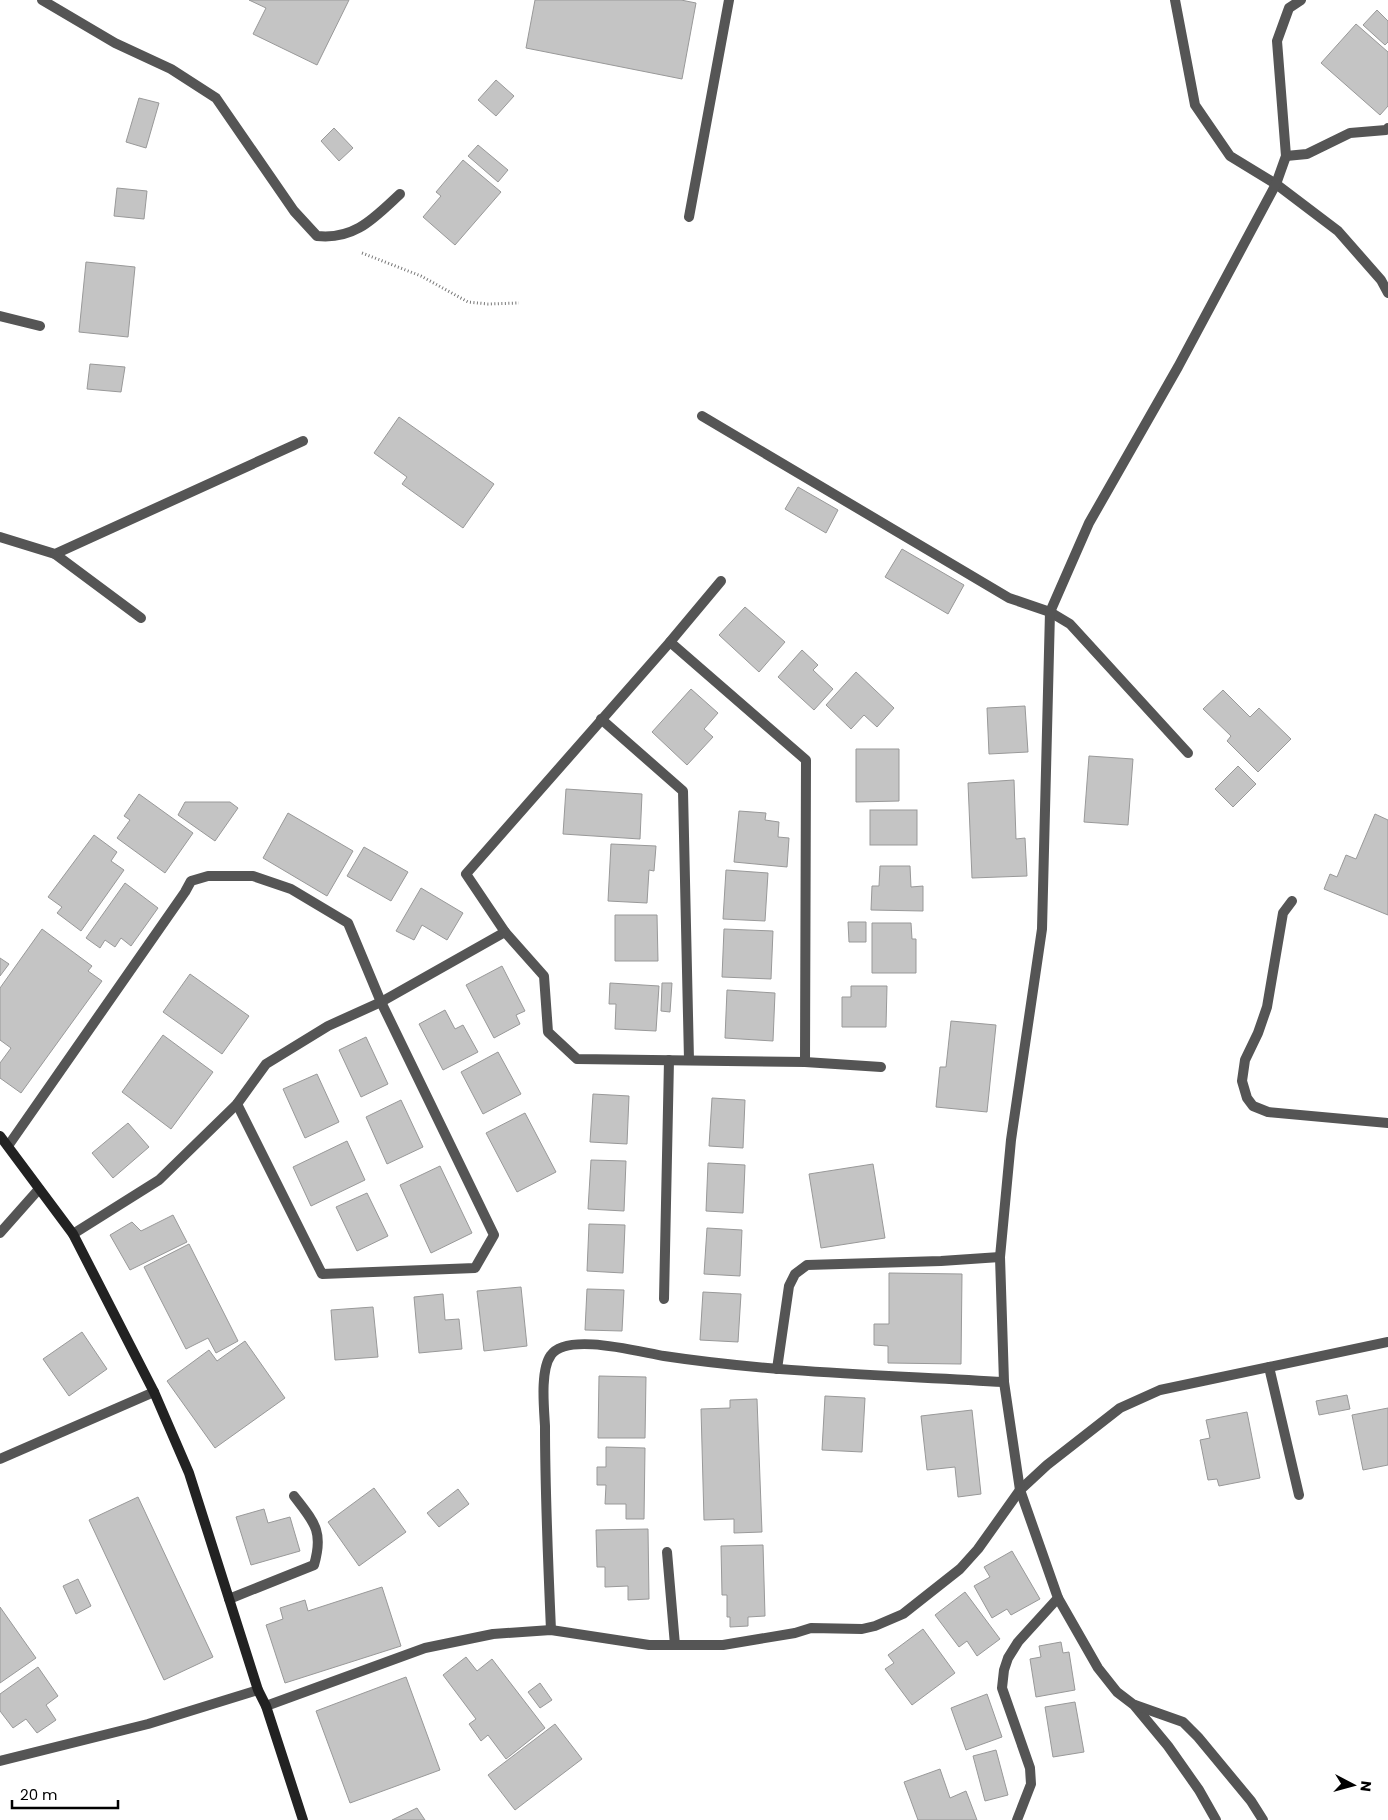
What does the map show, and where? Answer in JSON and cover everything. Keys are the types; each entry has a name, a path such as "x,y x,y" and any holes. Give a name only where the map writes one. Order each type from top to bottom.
{"street":[{"path":"42,0 115,43 171,69 216,98 288,203 317,236 331,238 362,227 400,194"},
{"path":"688,217 729,0"},
{"path":"1175,0 1195,105 1230,156 1276,184 1338,231 1381,280 1388,293"},
{"path":"1216,1820 1199,1790 1168,1746 1134,1705 1117,1692 1098,1668 1058,1598 1020,1490 1004,1382 1000,1257 1011,1140 1042,929 1050,612 1088,523 1178,367 1276,184 1286,156 1276,41 1289,8 1301,0"},
{"path":"1286,156 1307,154 1350,133 1386,130 1388,128"},
{"path":"0,316 40,326"},
{"path":"702,416 1009,598 1050,612 1070,624 1188,752"},
{"path":"55,554 303,441"},
{"path":"0,537 55,554 142,618"},
{"path":"721,581 670,642 466,874 504,932 544,976 548,1032 577,1059 805,1062 881,1067"},
{"path":"670,642 806,760 805,1062"},
{"path":"601,719 683,790 689,1060"},
{"path":"8,1146 186,892 191,881 208,876 253,876 291,889 348,923 380,1002 494,1235 475,1268 322,1274 237,1104"},
{"path":"1292,901 1283,913 1267,1007 1258,1033 1244,1060 1242,1081 1247,1098 1253,1106 1268,1112 1388,1123"},
{"path":"72,1234 159,1180 237,1104 266,1064 328,1026 380,1002 504,932"},
{"path":"664,1299 669,1060"},
{"path":"0,1136 72,1234 154,1392 189,1473 258,1690 266,1706 303,1820"},
{"path":"0,1233 39,1189"},
{"path":"777,1369 789,1286 795,1274 807,1265 941,1261 1000,1257"},
{"path":"266,1706 424,1648 494,1634 551,1630 648,1645 723,1644 796,1633 811,1628 862,1630 884,1623 904,1614 960,1569 978,1549 1020,1490 1047,1464 1120,1408 1160,1390 1388,1342"},
{"path":"551,1630 545,1494 544,1375 551,1355 562,1346 585,1343 666,1356 777,1369 1004,1382"},
{"path":"1269,1367 1299,1495"},
{"path":"0,1459 154,1392"},
{"path":"229,1599 314,1565 318,1549 314,1521 294,1496"},
{"path":"667,1552 675,1645"},
{"path":"1017,1820 1031,1784 1030,1768 1002,1688 1004,1670 1008,1658 1018,1642 1058,1598"},
{"path":"0,1761 148,1724 258,1690"},
{"path":"1134,1705 1183,1722 1198,1737 1251,1801 1262,1820"}],"path":[{"path":"341,234 363,253 421,276 468,302 488,304 518,303"}],"building":[{"path":"249,0 349,0 317,65 253,34 266,8"},
{"path":"535,0 681,0 696,3 682,79 526,48"},
{"path":"1377,10 1388,21 1388,42 1385,45 1363,25"},
{"path":"1356,24 1388,52 1388,106 1380,115 1321,63"},
{"path":"496,80 514,96 496,116 478,100"},
{"path":"139,98 159,103 146,148 126,142"},
{"path":"334,128 353,148 339,161 321,141"},
{"path":"478,145 508,170 498,182 468,156"},
{"path":"463,160 501,192 455,245 423,217 441,196 436,192"},
{"path":"117,188 147,191 144,219 114,216"},
{"path":"86,262 135,267 128,337 79,332"},
{"path":"90,364 125,367 121,392 87,389"},
{"path":"399,417 494,484 463,528 402,484 407,477 374,453"},
{"path":"798,487 838,510 826,533 785,509"},
{"path":"902,549 964,585 948,614 885,577"},
{"path":"745,607 785,642 759,672 719,635"},
{"path":"802,650 818,665 813,670 833,689 814,710 778,677"},
{"path":"856,672 894,708 877,727 864,715 851,729 826,705"},
{"path":"691,689 718,713 704,729 713,737 687,765 652,732"},
{"path":"1223,690 1250,717 1259,708 1291,739 1258,772 1227,741 1231,736 1203,709"},
{"path":"1025,706 1028,752 989,754 987,708"},
{"path":"856,749 899,749 899,801 856,802"},
{"path":"1089,756 1133,759 1128,825 1084,822"},
{"path":"1238,766 1256,784 1233,807 1215,789"},
{"path":"1014,780 1016,839 1025,838 1027,876 972,878 968,783"},
{"path":"566,789 642,794 640,839 563,834"},
{"path":"139,794 193,833 165,873 117,838 130,820 124,816"},
{"path":"185,802 230,802 238,808 215,841 178,815"},
{"path":"870,810 917,810 917,845 870,845"},
{"path":"739,811 766,813 765,820 779,822 778,837 789,838 787,867 734,862"},
{"path":"288,813 353,851 327,896 263,858"},
{"path":"1375,814 1388,820 1388,915 1324,889 1330,874 1337,877 1346,855 1356,859"},
{"path":"94,835 117,852 111,861 124,870 81,931 57,913 62,907 48,897"},
{"path":"611,844 656,846 654,871 649,870 647,903 608,901"},
{"path":"364,847 408,872 391,901 347,876"},
{"path":"880,866 910,866 911,887 923,886 923,911 871,910 872,886 879,886"},
{"path":"726,870 768,873 765,921 723,919"},
{"path":"125,883 158,908 131,946 121,938 115,947 105,940 100,948 86,938"},
{"path":"421,888 463,913 447,940 422,925 414,940 396,931"},
{"path":"615,915 657,915 658,961 615,961"},
{"path":"848,922 866,922 866,942 849,942"},
{"path":"872,923 911,923 912,939 916,939 916,973 872,973"},
{"path":"42,929 92,966 88,971 102,981 21,1093 0,1078 0,1063 11,1048 0,1040 0,988"},
{"path":"724,929 773,931 771,979 722,977"},
{"path":"0,958 9,964 0,976"},
{"path":"502,966 525,1011 516,1015 520,1024 494,1038 466,985"},
{"path":"190,974 249,1016 222,1054 163,1012"},
{"path":"610,983 659,986 656,1031 615,1029 616,1004 609,1004"},
{"path":"662,983 672,983 670,1012 661,1011"},
{"path":"851,986 887,986 886,1027 842,1027 842,997 851,997"},
{"path":"727,990 775,993 773,1041 725,1038"},
{"path":"445,1010 455,1029 463,1025 478,1052 443,1070 419,1024"},
{"path":"951,1021 996,1025 987,1112 936,1107 940,1067 946,1067"},
{"path":"163,1035 213,1072 171,1129 122,1092"},
{"path":"366,1037 388,1084 361,1097 339,1050"},
{"path":"498,1052 521,1094 483,1114 461,1072"},
{"path":"317,1074 339,1122 305,1138 283,1089"},
{"path":"593,1094 629,1096 627,1144 590,1142"},
{"path":"712,1098 745,1100 743,1148 709,1146"},
{"path":"401,1100 423,1147 387,1164 366,1117"},
{"path":"525,1113 556,1172 517,1192 486,1133"},
{"path":"128,1123 149,1147 113,1178 92,1153"},
{"path":"347,1141 365,1180 311,1206 293,1167"},
{"path":"591,1160 626,1161 624,1211 588,1209"},
{"path":"708,1163 745,1165 743,1213 706,1211"},
{"path":"873,1164 885,1238 821,1248 809,1174"},
{"path":"440,1166 472,1233 431,1253 400,1185"},
{"path":"367,1193 388,1236 357,1251 336,1207"},
{"path":"173,1215 187,1242 130,1270 110,1235 132,1222 141,1231"},
{"path":"589,1224 625,1225 623,1273 587,1271"},
{"path":"707,1228 742,1230 740,1276 704,1274"},
{"path":"189,1244 238,1341 216,1353 208,1338 186,1349 144,1267"},
{"path":"889,1273 962,1274 961,1364 888,1363 888,1346 874,1345 874,1324 889,1324"},
{"path":"521,1287 527,1346 484,1351 477,1291"},
{"path":"587,1289 624,1290 622,1331 585,1330"},
{"path":"703,1292 741,1294 738,1342 700,1340"},
{"path":"443,1294 445,1320 459,1319 462,1349 419,1353 414,1297"},
{"path":"373,1307 378,1357 335,1360 331,1310"},
{"path":"82,1332 107,1369 69,1396 43,1359"},
{"path":"245,1341 285,1398 215,1448 167,1381 209,1350 217,1361"},
{"path":"599,1376 646,1377 645,1438 598,1438"},
{"path":"1347,1395 1350,1409 1319,1415 1316,1401"},
{"path":"825,1396 865,1398 862,1452 822,1450"},
{"path":"757,1399 762,1532 734,1533 734,1519 704,1520 701,1409 730,1408 730,1400"},
{"path":"1388,1408 1388,1465 1363,1470 1352,1415"},
{"path":"972,1410 981,1494 958,1497 955,1467 927,1470 921,1416"},
{"path":"1247,1412 1260,1478 1219,1486 1217,1479 1208,1480 1200,1440 1210,1438 1206,1420"},
{"path":"606,1447 645,1448 644,1519 626,1519 626,1504 605,1504 606,1485 597,1485 597,1467 606,1467"},
{"path":"374,1488 406,1532 359,1566 328,1522"},
{"path":"458,1489 469,1504 439,1527 427,1513"},
{"path":"138,1497 213,1657 164,1680 89,1520"},
{"path":"264,1509 268,1523 290,1517 300,1551 251,1565 236,1517"},
{"path":"648,1529 649,1599 628,1600 628,1586 605,1587 605,1567 597,1567 596,1530"},
{"path":"763,1545 765,1616 748,1617 748,1626 730,1627 730,1617 727,1617 727,1595 722,1595 721,1546"},
{"path":"1012,1551 1040,1599 1011,1615 1007,1609 992,1618 974,1586 990,1577 984,1567"},
{"path":"78,1579 91,1606 76,1614 63,1586"},
{"path":"382,1587 401,1646 285,1683 266,1625 283,1619 280,1608 305,1600 308,1611"},
{"path":"965,1592 1000,1639 977,1656 967,1641 959,1647 935,1615"},
{"path":"0,1607 36,1658 0,1683"},
{"path":"923,1629 955,1673 912,1705 885,1669 894,1663 888,1655"},
{"path":"1061,1642 1063,1653 1069,1652 1075,1690 1036,1697 1030,1659 1041,1657 1039,1646"},
{"path":"466,1657 477,1671 492,1659 545,1728 506,1759 488,1735 481,1741 469,1724 476,1719 443,1675"},
{"path":"38,1667 58,1696 46,1705 56,1720 37,1733 26,1719 13,1728 0,1711 0,1694"},
{"path":"406,1677 440,1770 350,1803 316,1711"},
{"path":"540,1683 552,1700 540,1708 528,1692"},
{"path":"987,1694 1002,1737 966,1750 951,1708"},
{"path":"1075,1702 1084,1752 1053,1757 1045,1707"},
{"path":"555,1724 582,1759 515,1810 488,1775"},
{"path":"996,1750 1008,1795 985,1801 973,1756"},
{"path":"940,1769 950,1798 966,1791 977,1820 918,1820 904,1782"},
{"path":"417,1808 425,1820 392,1820"}]}
